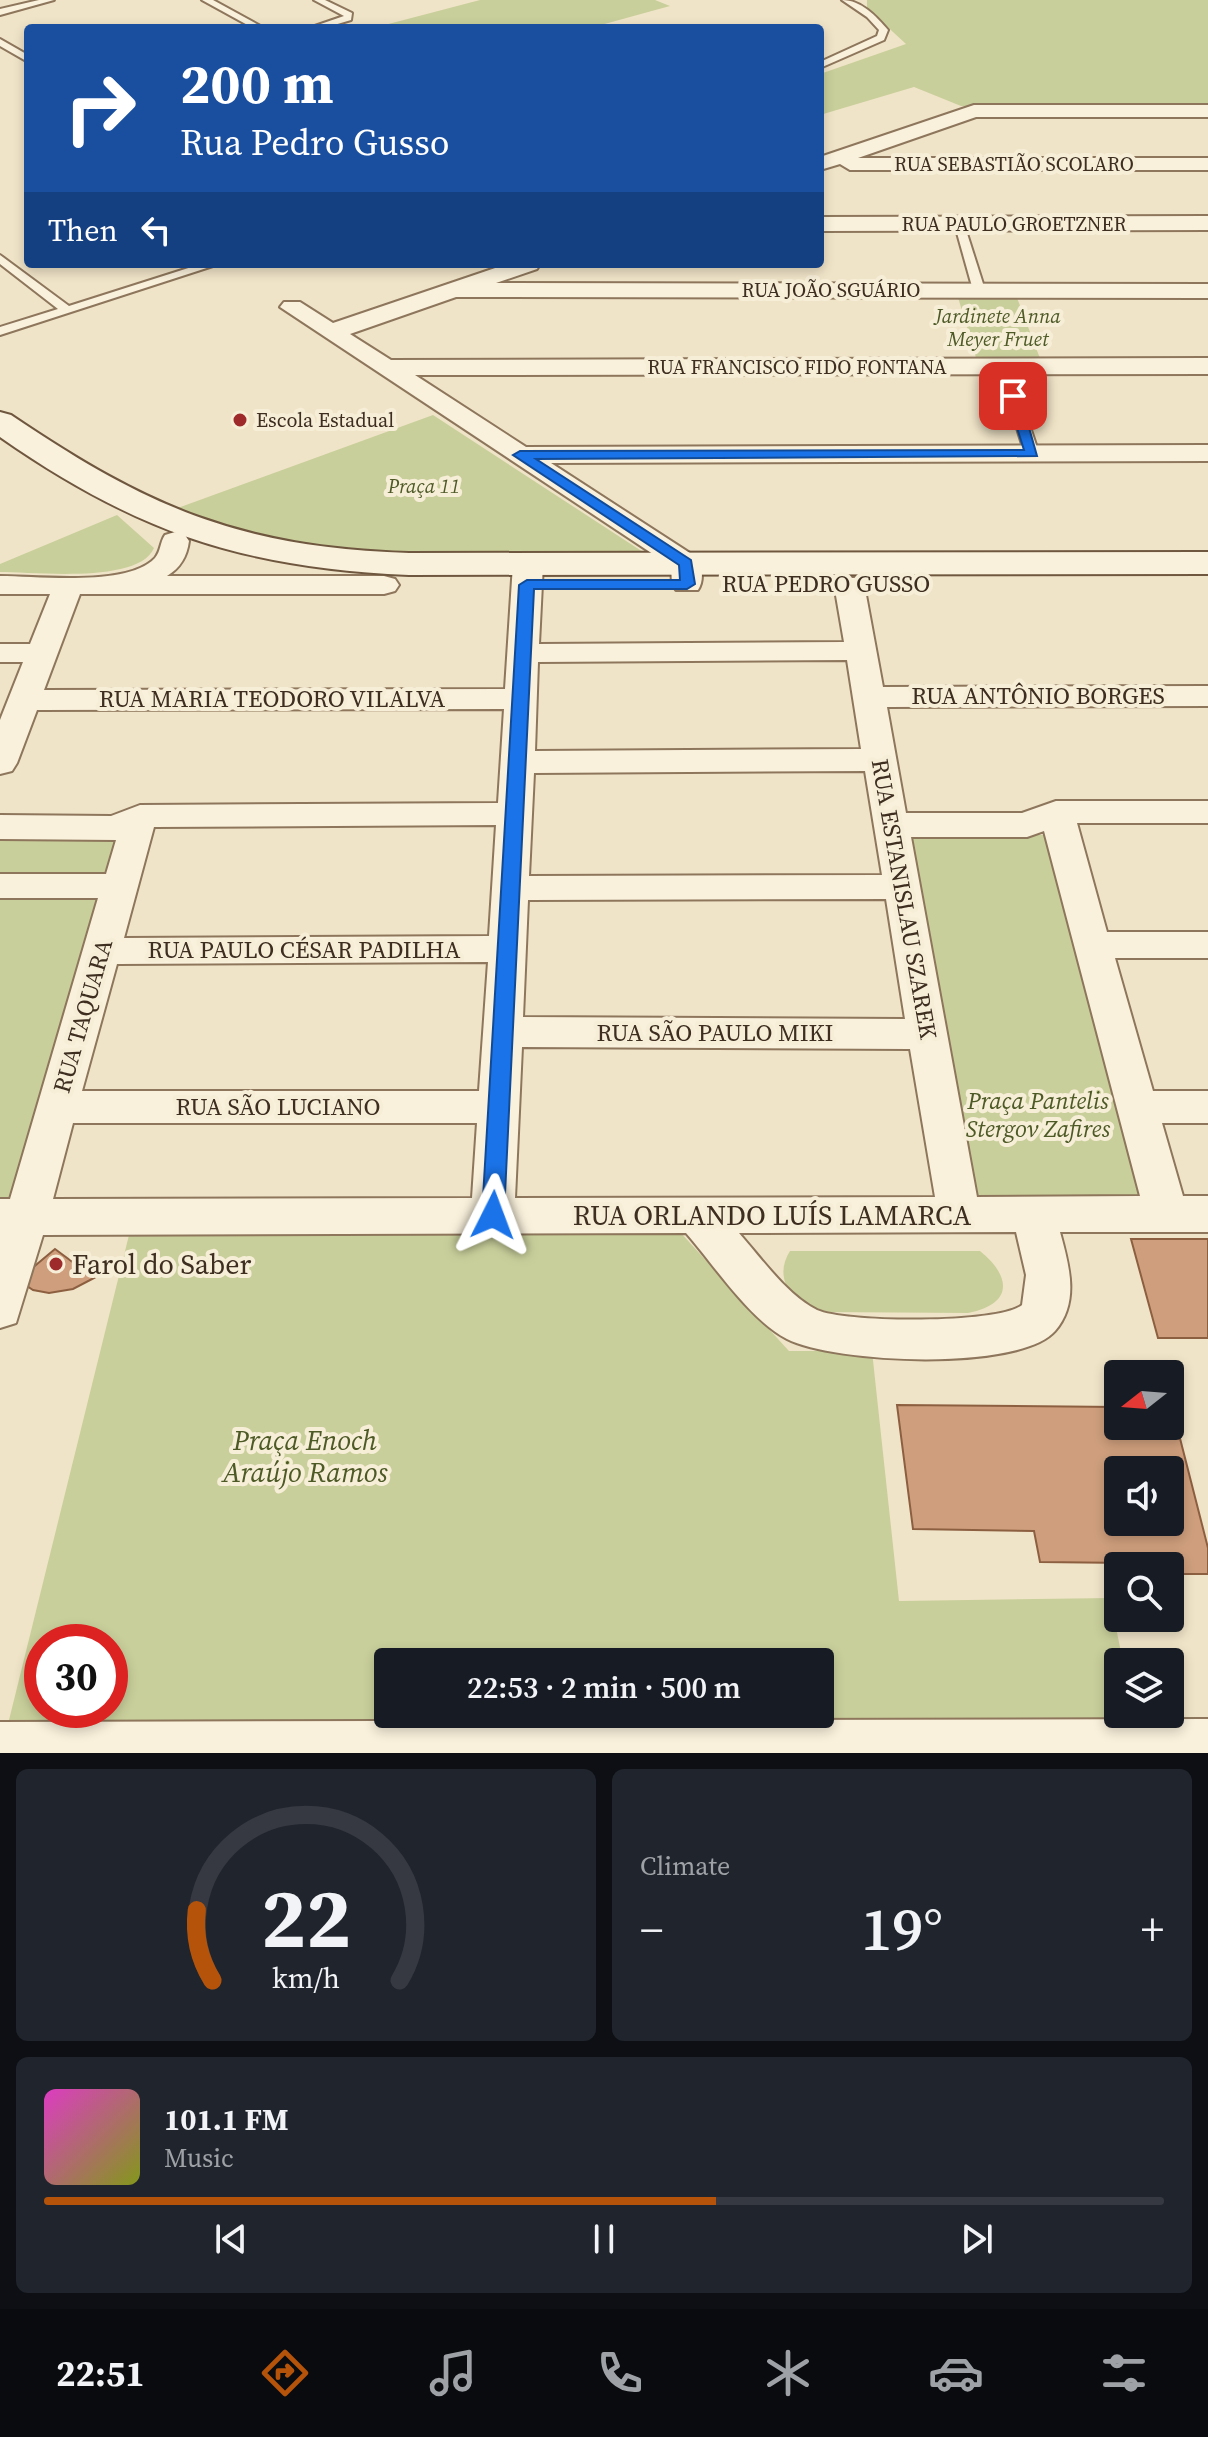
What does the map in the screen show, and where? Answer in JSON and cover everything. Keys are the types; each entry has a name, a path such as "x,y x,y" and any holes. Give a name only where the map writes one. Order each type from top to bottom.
{"main road":[{"name":"RUA PEDRO GUSSO","path":"0,422 128,502 226,540 299,557 527,574 687,574 1208,563"},
{"name":"RUA PEDRO GUSSO","path":"128,502 149,524 175,541 251,566 384,585 527,574"},
{"name":"RUA PEDRO GUSSO","path":"687,574 849,584 1208,583"}],"street":[{"path":"824,163 974,111 1208,111"},
{"name":"RUA SEBASTIÃO SCOLARO","path":"824,164 1208,164"},
{"name":"RUA PAULO GROETZNER","path":"824,224 1208,223"},
{"path":"331,332 517,268"},
{"name":"RUA JOÃO SGUÁRIO","path":"454,290 1208,291"},
{"path":"292,307 520,455 687,574"},
{"name":"RUA FRANCISCO FIDO FONTANA","path":"386,368 1208,366"},
{"path":"520,455 1208,453"},
{"path":"111,585 168,563 174,554 175,541"},
{"path":"493,1215 527,574"},
{"name":"RUA ESTANISLAU SZAREK","path":"849,584 959,1214"},
{"path":"0,585 384,585"},
{"path":"0,763 68,585"},
{"path":"523,653 860,651"},
{"path":"0,653 42,653"},
{"name":"RUA ANTÔNIO BORGES","path":"868,697 1208,696"},
{"name":"RUA MARIA TEODORO VILALVA","path":"24,700 520,699"},
{"path":"517,762 879,760"},
{"path":"891,825 1027,825 1056,812 1208,812"},
{"path":"1056,812 1166,1214"},
{"path":"0,827 117,828 140,816 514,814"},
{"name":"RUA TAQUARA","path":"0,1309 13,1217 57,1107 140,816"},
{"path":"0,886 120,886"},
{"path":"510,888 902,887"},
{"path":"1092,945 1208,945"},
{"name":"RUA PAULO CÉSAR PADILHA","path":"101,951 507,949"},
{"name":"RUA SÃO PAULO MIKI","path":"503,1032 928,1034"},
{"name":"RUA SÃO LUCIANO","path":"57,1107 498,1107"},
{"path":"1136,1107 1208,1107"},
{"path":"696,1215 788,1314 815,1331 983,1337 1011,1332 1034,1323 1045,1309 1049,1288 1033,1214"},
{"name":"RUA ORLANDO LUÍS LAMARCA","path":"13,1217 1208,1214"},
{"path":"0,1749 1054,1750 1208,1746"}],"lane":[{"path":"0,12 50,0"},
{"path":"206,0 252,24"},
{"path":"318,0 349,15 347,20 330,24"},
{"path":"824,63 881,38 884,30 870,15 846,0"},
{"path":"0,42 24,57"},
{"path":"958,224 979,290"},
{"path":"0,258 67,310"},
{"path":"0,331 200,268"},
{"path":"1004,367 1032,454"}],"green space":[{"path":"480,0 655,0 670,6 605,24 388,24"},
{"path":"867,0 1208,0 1208,106 961,106 914,87 824,114 824,73 906,44 867,8"},
{"name":"Jardinete Anna Meyer Fruet","path":"957,294 1016,295 1041,361 977,361"},
{"name":"Praça 11","path":"433,415 643,552 465,554 346,549 288,541 231,528 175,509"},
{"path":"117,515 154,548 144,559 128,567 84,574 0,572 0,564"},
{"name":"Praça Pantelis Stergov Zafires","path":"908,834 1045,835 1142,1202 974,1201"},
{"path":"0,836 122,836 16,1201 0,1201"},
{"name":"Praça Enoch Araújo Ramos","path":"680,1232 789,1351 872,1351 899,1601 1104,1598 1104,1632 1117,1632 1120,1648 1104,1648 1104,1722 834,1721 834,1648 374,1648 374,1721 128,1720 128,1624 33,1624 129,1235"},
{"path":"790,1251 980,1251 998,1270 1003,1288 993,1303 968,1313 819,1312 800,1303 784,1280 783,1270"},
{"name":"Praça Enoch Araújo Ramos","path":"24,1659 24,1720 9,1720"}],"building":[{"path":"1131,1239 1208,1239 1208,1338 1158,1338"},
{"name":"Farol do Saber","path":"55,1249 94,1278 73,1289 49,1293 33,1290 18,1280"},
{"path":"897,1405 1104,1407 1104,1440 1180,1440 1208,1548 1208,1574 1184,1574 1184,1552 1104,1552 1104,1563 1040,1562 1034,1531 913,1529"}],"place":[{"name":"Escola Estadual","path":"240,420"},
{"name":"Farol do Saber","path":"56,1264"}],"route":[{"path":"493,1215 527,585 687,584 686,563 520,455 1032,454 1013,396"}]}
